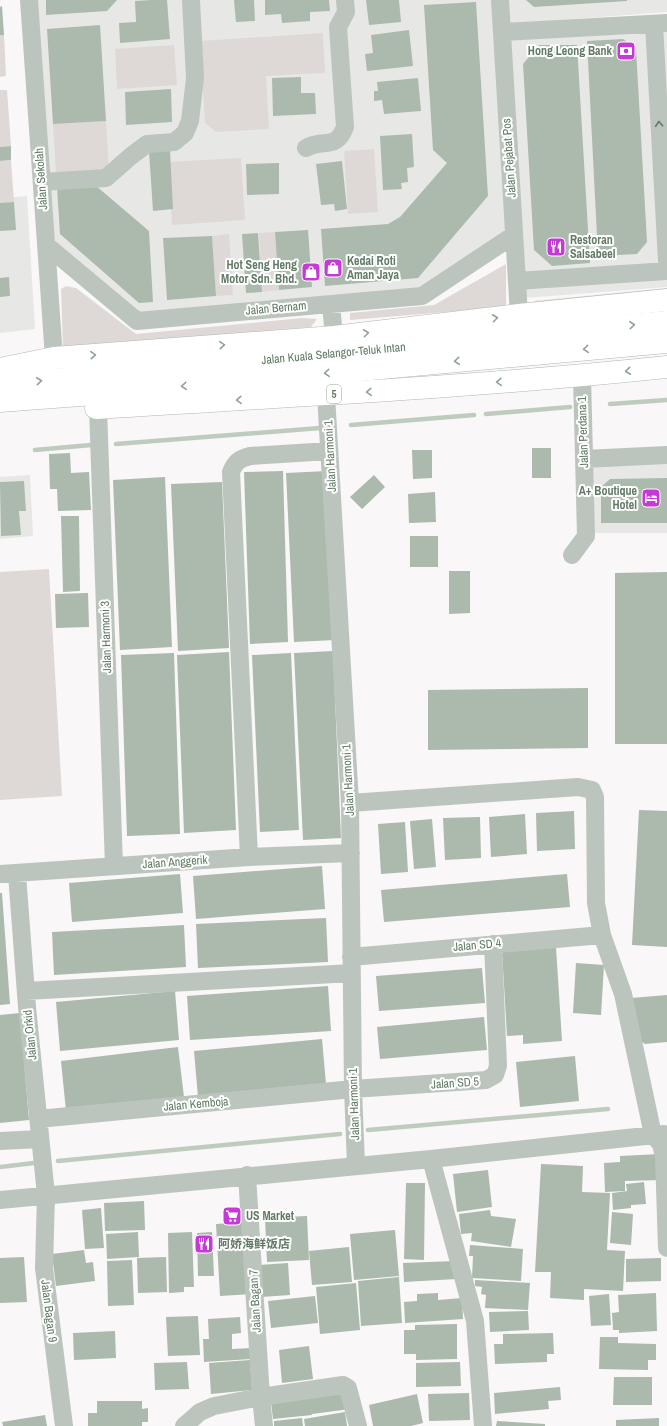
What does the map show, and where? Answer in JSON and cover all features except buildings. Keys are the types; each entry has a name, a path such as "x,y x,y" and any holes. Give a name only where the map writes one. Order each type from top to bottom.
{"highway":[{"path":"0,369 54,358 334,337 519,315 667,300"},
{"name":"Jalan Kuala Selangor-Teluk Intan","path":"0,385 667,322"},
{"name":"Jalan Kuala Selangor-Teluk Intan","path":"0,415 102,400 667,342"},
{"name":"Jalan Kuala Selangor-Teluk Intan","path":"0,401 326,395 582,376 667,367"}],"street":[{"name":"Jalan Sekolah","path":"29,0 54,358"},
{"path":"42,182 106,178 147,144 174,142 185,133 190,121 195,78 191,0"},
{"path":"306,148 313,144 333,142 342,136 345,127 338,27 346,12 345,0"},
{"name":"Jalan Pejabat Pos","path":"500,0 519,315"},
{"path":"502,32 660,23 667,261"},
{"name":"Jalan Bernam","path":"46,245 137,321 422,296 514,235"},
{"path":"517,281 667,271"},
{"path":"331,304 334,337"},
{"name":"Jalan Perdana 1","path":"572,556 586,536 582,376"},
{"name":"Jalan Harmoni 1","path":"326,395 350,803 353,1089 356,1165"},
{"name":"Jalan Harmoni 3","path":"102,400 114,866"},
{"path":"249,857 231,472 234,465 241,459 250,456 330,451"},
{"path":"584,459 667,455"},
{"path":"350,803 578,787 592,790 595,797 596,903 602,935 623,994 660,1134 664,1157 667,1248"},
{"name":"Jalan Anggerik","path":"8,874 249,857 351,853"},
{"name":"Jalan Orkid","path":"8,874 26,991 46,1196"},
{"name":"Jalan SD 4","path":"26,991 351,965 493,944 602,935"},
{"name":"Jalan SD 5","path":"353,1089 486,1080 495,1074 498,1066 493,944"},
{"name":"Jalan Kemboja","path":"38,1119 353,1089"},
{"path":"0,1200 356,1165 432,1159 660,1134"},
{"path":"0,1141 40,1139"},
{"path":"432,1159 475,1321 483,1426"},
{"name":"Jalan Bagan 7","path":"247,1176 264,1426"},
{"name":"Jalan Bagan 9","path":"46,1196 44,1268 64,1426"},
{"path":"184,1426 200,1412 214,1406 261,1397 343,1385 348,1388 358,1426"}],"shaded area":[{"path":"34,0 493,0 494,28 667,16 667,287 512,299 506,235 420,292 139,315 52,242"},
{"path":"506,0 667,0 667,12 507,24"},
{"path":"323,33 325,73 266,76 269,129 216,132 205,123 200,41"},
{"path":"0,35 4,35 6,76 0,77"},
{"path":"174,45 177,85 117,89 115,49"},
{"path":"0,90 7,90 11,146 0,147"},
{"path":"106,121 109,171 56,174 53,124"},
{"path":"374,149 378,212 348,214 344,151"},
{"path":"241,158 245,220 172,225 168,162"},
{"path":"11,160 14,202 0,203 0,161"},
{"path":"27,196 35,329 0,333 0,198"},
{"path":"275,232 279,290 262,292 259,233"},
{"path":"229,234 233,295 216,296 212,236"},
{"path":"506,264 506,307 350,320 350,313 434,305"},
{"path":"66,286 76,288 136,334 302,318 317,319 311,327 134,343 63,347 61,289"},
{"path":"667,288 667,295 540,307 534,301"},
{"path":"667,462 667,533 591,533 590,466"},
{"path":"30,475 33,536 0,539 0,477"},
{"path":"49,569 62,796 0,800 0,572"}],"waterway":[{"path":"610,404 667,400"},
{"path":"486,414 570,407"},
{"path":"351,425 474,415"},
{"path":"116,444 320,428"},
{"path":"35,450 91,445"},
{"path":"368,1130 608,1109"},
{"path":"58,1161 340,1134"},
{"path":"0,1167 34,1163"}],"place":[{"name":"Hong Leong Bank","path":"626,51"},
{"name":"Restoran Salsabeel","path":"556,247"},
{"name":"Kedai Roti Aman Jaya","path":"333,268"},
{"name":"Hot Seng Heng Motor Sdn. Bhd.","path":"311,272"},
{"name":"A+ Boutique Hotel","path":"651,498"},
{"name":"US Market","path":"232,1216"},
{"name":"阿娇海鲜饭店","path":"204,1244"}]}
